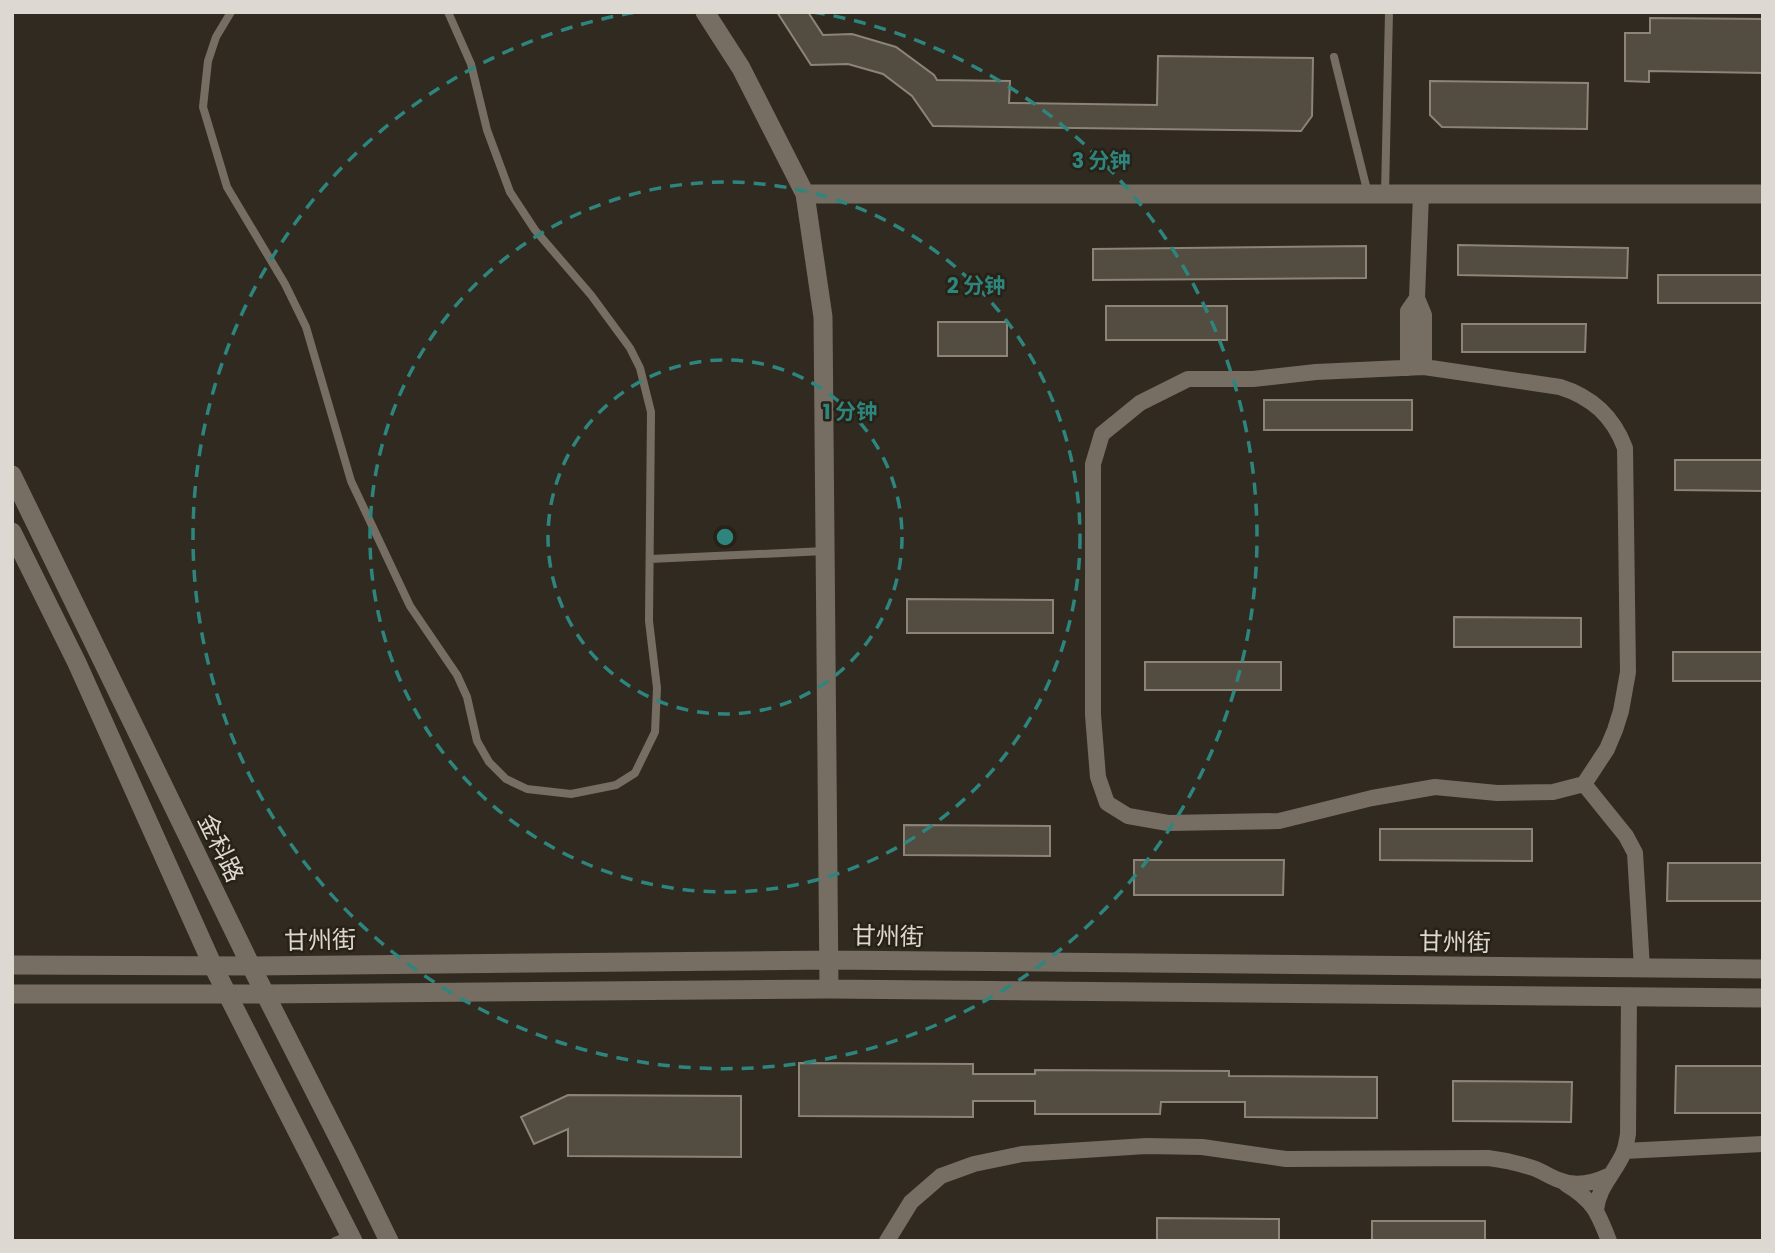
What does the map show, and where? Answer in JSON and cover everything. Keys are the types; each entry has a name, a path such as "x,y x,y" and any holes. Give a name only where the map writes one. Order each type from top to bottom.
{"street":[{"path":"705,12 741,68 805,194 823,317 829,989"},
{"path":"805,194 1763,194"},
{"path":"1416,368 1424,315 1417,298 1421,194"},
{"path":"1416,368 1560,387 1591,401 1615,426 1625,448 1628,672 1615,730 1602,758 1584,784 1553,792 1497,793 1435,787 1373,798 1279,821 1168,823 1128,816 1107,803 1098,777 1093,715 1093,464 1102,434 1140,403 1188,379 1253,379 1316,372 1416,368"},
{"name":"金科路","path":"12,475 251,966 389,1241"},
{"path":"12,532 77,663 213,966 346,1239"},
{"path":"1584,784 1626,835 1635,853 1642,968"},
{"name":"甘州街","path":"12,965 251,966 829,960 1763,969"},
{"path":"12,993 265,994 829,989 1763,998"},
{"path":"1596,1210 1597,1200 1624,1151 1628,1134 1629,996"},
{"path":"1624,1151 1763,1144"},
{"path":"887,1241 911,1202 941,1177 974,1164 1022,1154 1146,1146 1202,1147 1286,1160 1488,1158 1525,1165 1583,1194 1596,1210 1609,1241"},
{"path":"1560,1181 1579,1184 1608,1177"}],"lane":[{"path":"231,12 216,37 208,61 203,107 228,187 285,284 306,327 351,481 410,606 457,675 467,697 478,741 489,762 506,779 527,789 571,794 616,785 635,773 655,732 657,688 649,621 651,412 639,368 630,348 591,295 534,230 510,192 487,131 471,64 448,12"},
{"path":"1377,194 1389,12"},
{"path":"1334,57 1377,194"},
{"path":"650,559 825,551"}],"building":[{"path":"777,12 808,12 823,35 852,34 896,47 937,80 1010,81 1009,103 1157,105 1158,56 1313,58 1312,116 1301,131 933,126 912,96 883,74 848,64 811,65"},
{"path":"1650,18 1763,19 1763,73 1649,71 1649,82 1625,81 1625,33 1650,33"},
{"path":"1430,81 1588,83 1587,129 1442,127 1430,115"},
{"path":"1458,245 1628,248 1627,278 1458,275"},
{"path":"1366,246 1366,278 1093,280 1093,249"},
{"path":"1658,275 1763,275 1763,303 1658,303"},
{"path":"1106,306 1227,306 1227,340 1106,340"},
{"path":"938,322 1007,322 1007,356 938,356"},
{"path":"1462,324 1586,324 1585,352 1462,352"},
{"path":"1264,400 1412,400 1412,430 1264,430"},
{"path":"1675,460 1763,460 1763,491 1675,490"},
{"path":"907,599 1053,600 1053,633 907,633"},
{"path":"1454,617 1581,618 1581,647 1454,647"},
{"path":"1673,652 1763,652 1763,681 1673,681"},
{"path":"1145,662 1281,662 1281,690 1145,690"},
{"path":"904,825 1050,826 1050,856 904,855"},
{"path":"1380,829 1532,829 1532,861 1380,860"},
{"path":"1134,860 1284,860 1283,895 1134,895"},
{"path":"1668,863 1763,863 1763,901 1667,901"},
{"path":"799,1063 973,1064 973,1074 1035,1074 1035,1070 1229,1071 1229,1076 1377,1077 1377,1118 1245,1117 1245,1102 1161,1102 1160,1114 1035,1114 1035,1101 973,1101 973,1117 799,1116"},
{"path":"1676,1066 1763,1066 1763,1113 1675,1113"},
{"path":"1453,1081 1572,1082 1571,1122 1453,1121"},
{"path":"568,1095 741,1096 741,1157 568,1156 568,1129 534,1144 521,1117"},
{"path":"1157,1218 1279,1219 1279,1241 1157,1241"},
{"path":"1372,1221 1485,1221 1485,1241 1372,1241"}]}
